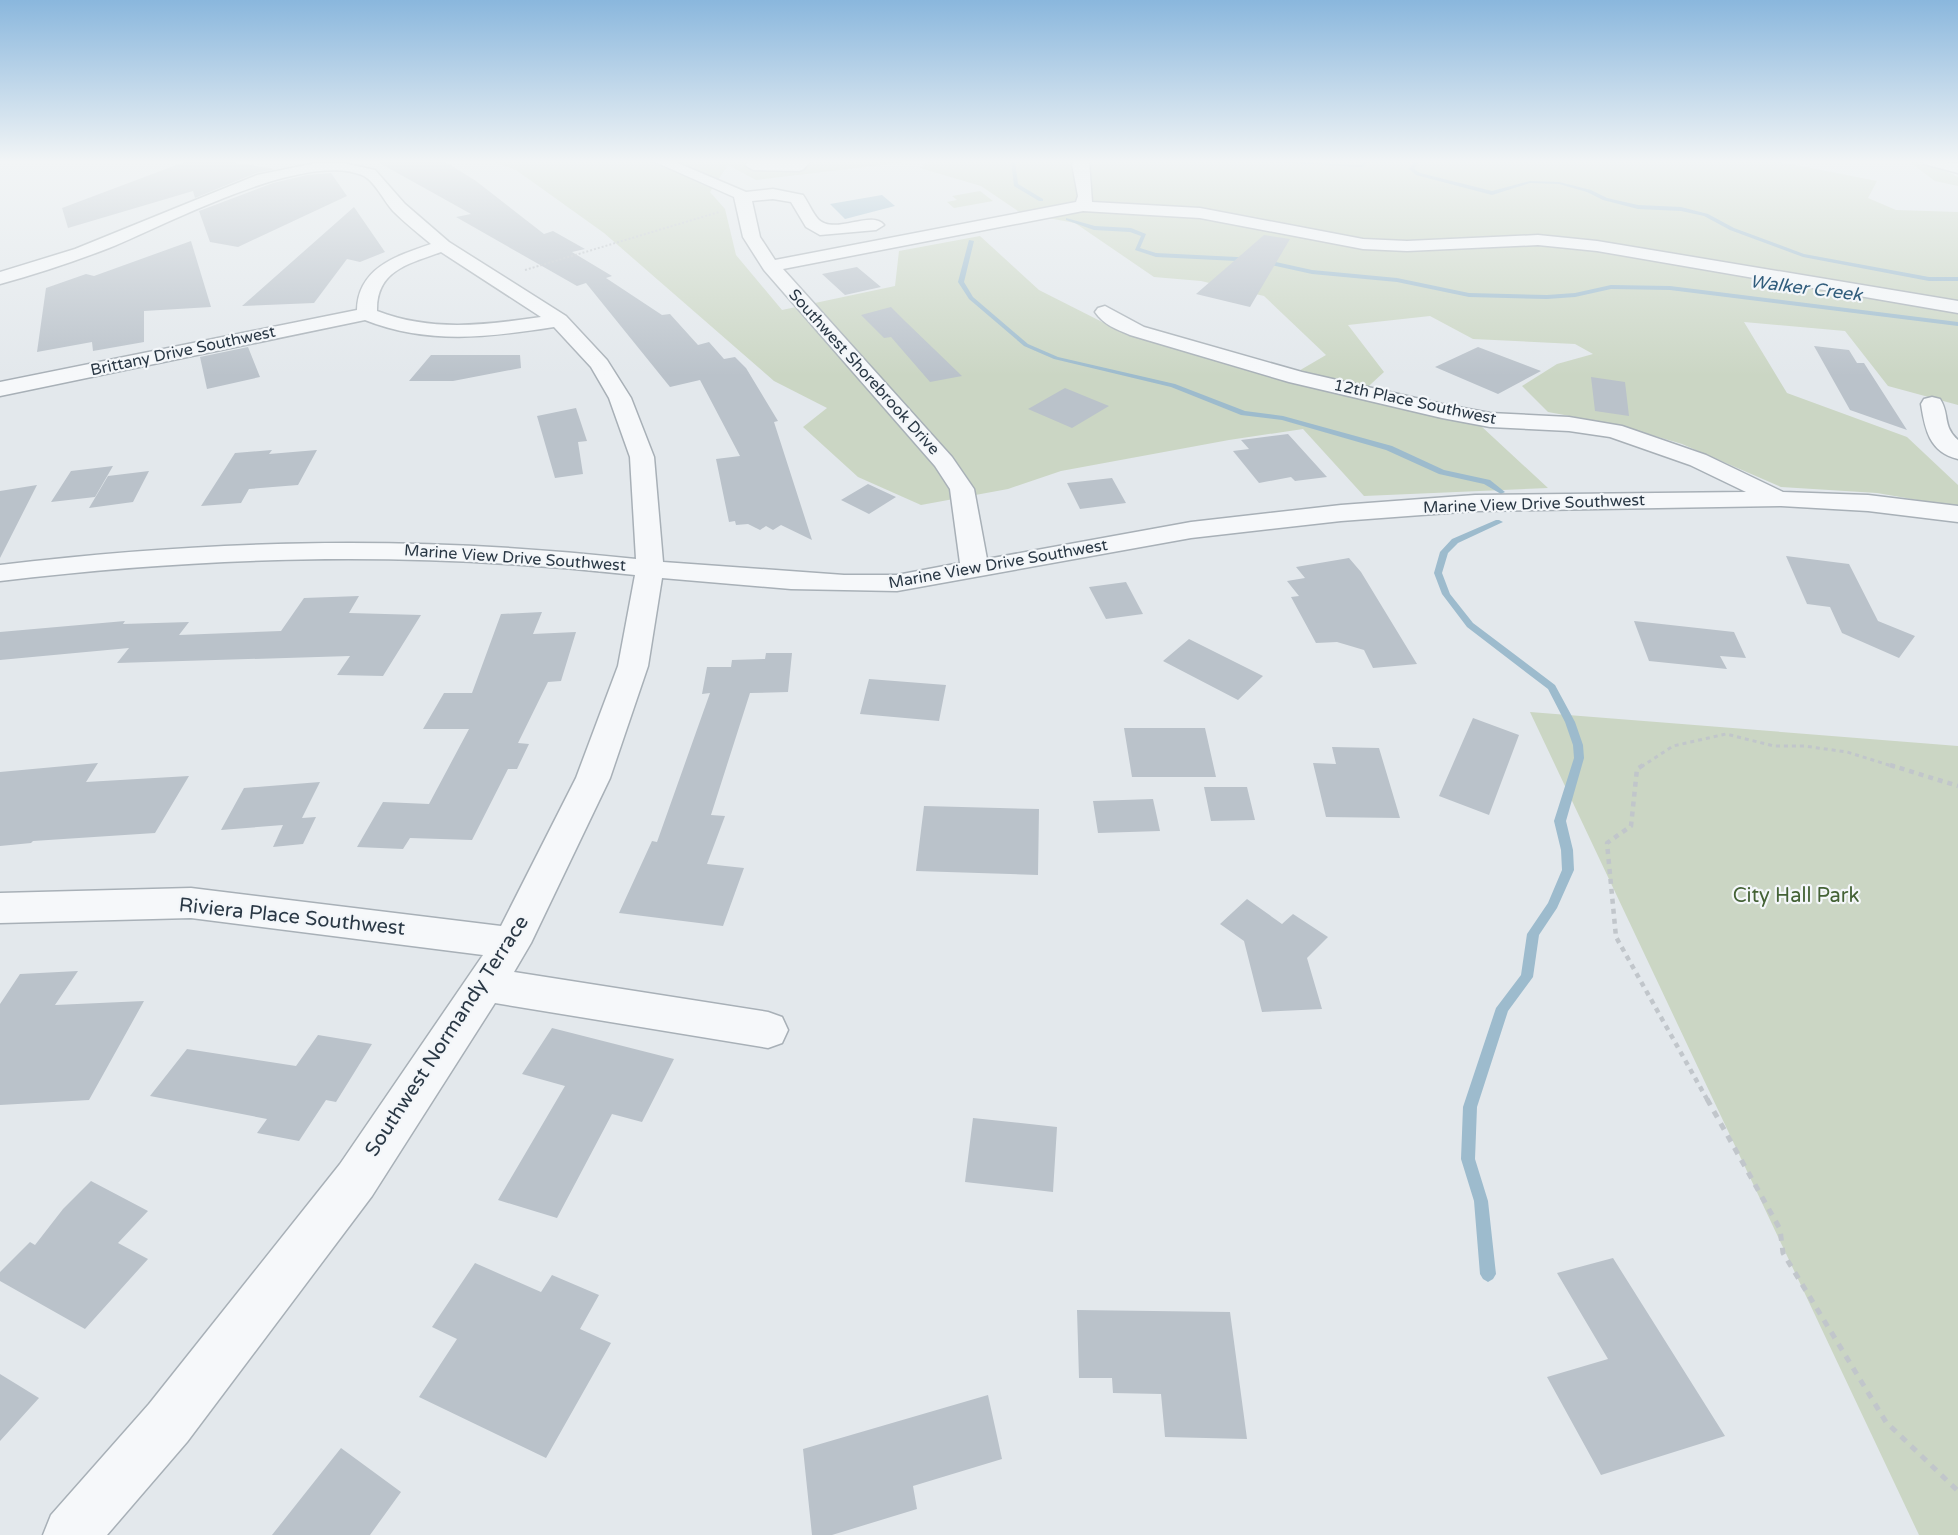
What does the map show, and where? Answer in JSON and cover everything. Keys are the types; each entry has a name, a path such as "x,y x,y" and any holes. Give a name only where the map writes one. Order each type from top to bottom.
{"street":[{"name":"Southwest Normandy Terrace","path":"0,278 73,256 131,233"},
{"name":"Southwest Normandy Terrace","path":"71,1535 168,1423 356,1180 512,943 593,778 633,666 650,567 642,457 620,398 600,364 559,321 443,246 428,233"},
{"name":"Southwest Shorebrook Drive","path":"751,233 757,248 770,266 944,462 962,489 975,570"},
{"path":"770,266 942,233"},
{"path":"1303,233 1363,244 1407,246 1538,240 1597,246 1958,307"},
{"path":"443,246 401,261 383,271 370,283 365,300 367,314 390,325 415,331 486,330 559,321"},
{"name":"12th Place Southwest","path":"1105,312 1114,321 1137,331 1297,377 1480,418 1569,424 1614,431 1698,460 1781,499"},
{"name":"Brittany Drive Southwest","path":"0,389 367,314"},
{"path":"1932,404 1933,423 1938,434 1958,452"},
{"name":"Marine View Drive Southwest","path":"0,573 83,562 206,553 353,550 472,552 650,567 769,581 849,585 897,583 1191,530 1341,513 1475,502 1781,499 1868,503 1958,514"},
{"name":"Riviera Place Southwest","path":"0,908 191,903 512,943"},
{"path":"485,984 768,1030"}],"path":[{"path":"495,278 628,241 644,233"},
{"path":"1958,786 1846,752 1804,746 1774,746 1726,734 1673,746 1637,769 1631,826 1607,843 1616,937 1780,1229 1783,1253 1886,1422 1958,1491"}],"green space":[{"path":"604,233 731,233 736,255 782,310 895,286 899,251 980,236 1039,290 1118,330 1285,379 1326,355 1264,296 1201,281 1154,277 1089,233 1958,233 1958,405 1888,386 1845,331 1744,322 1787,393 1907,437 1958,485 1958,507 1877,493 1781,487 1682,444 1614,424 1548,412 1522,386 1557,364 1593,354 1575,344 1473,339 1430,316 1348,325 1384,372 1358,396 1481,426 1548,488 1364,496 1303,429 1229,440 1061,471 1008,489 921,505 858,477 803,427 827,408 774,381"},
{"name":"City Hall Park","path":"1530,712 1958,746 1958,1535 1919,1535"}],"building":[{"path":"207,233 269,233 238,247 210,242"},
{"path":"325,233 372,233 385,252 360,262 347,259 314,303 242,306"},
{"path":"483,233 556,233 585,249 572,252 612,276 606,278 662,315 670,314 698,345 709,342 724,359 735,357 746,368 778,421 774,422 812,540 781,525 773,530 766,526 760,530 748,524 736,525 735,521 729,522 716,459 740,456 700,380 670,387 586,283 577,286"},
{"path":"1264,235 1290,239 1250,307 1196,294"},
{"path":"191,241 211,307 144,311 144,342 93,351 92,342 37,352 46,288 86,274 94,276"},
{"path":"857,267 881,287 845,295 822,274"},
{"path":"891,307 962,376 930,382 891,337 884,338 861,315"},
{"path":"1814,346 1849,350 1857,363 1864,363 1907,430 1850,410"},
{"path":"248,347 260,377 207,389 200,357"},
{"path":"1478,347 1541,371 1498,394 1435,367"},
{"path":"431,355 520,355 521,368 453,381 409,381"},
{"path":"1591,377 1625,382 1629,416 1595,411"},
{"path":"1065,388 1109,406 1072,428 1028,409"},
{"path":"576,408 587,441 578,442 583,474 555,478 537,416"},
{"path":"1288,434 1327,477 1295,481 1291,477 1259,483 1233,451 1249,449 1241,440"},
{"path":"272,450 269,454 317,450 298,485 249,489 241,503 201,506 235,453"},
{"path":"113,466 95,497 51,502 71,471"},
{"path":"149,471 133,502 89,508 108,476"},
{"path":"1112,478 1126,503 1080,509 1067,483"},
{"path":"868,484 896,497 869,514 841,500"},
{"path":"37,485 0,558 0,491"},
{"path":"1786,556 1849,564 1878,621 1915,636 1899,658 1842,633 1830,607 1807,604"},
{"path":"1349,558 1361,572 1417,664 1373,668 1364,650 1337,642 1316,643 1291,597 1299,596 1287,581 1305,578 1296,567"},
{"path":"1126,582 1143,614 1106,619 1089,587"},
{"path":"359,596 349,613 421,615 383,676 337,675 350,656 117,663 129,648 0,660 0,632 125,621 123,624 189,622 179,635 281,631 304,598"},
{"path":"542,612 533,634 576,632 561,681 548,682 518,743 529,744 517,769 508,769 472,840 410,838 403,849 357,847 383,802 429,804 469,729 423,729 444,693 472,693 501,614"},
{"path":"1634,621 1734,632 1746,658 1720,656 1727,669 1649,661"},
{"path":"1189,639 1263,676 1238,700 1163,661"},
{"path":"766,653 792,653 788,692 750,693 711,815 725,816 707,864 744,868 723,926 619,913 652,841 657,842 710,693 702,694 707,667 731,667 732,660 765,659"},
{"path":"869,679 946,685 939,721 860,714"},
{"path":"1473,718 1519,735 1489,815 1439,796"},
{"path":"1124,728 1205,728 1216,777 1132,777"},
{"path":"1332,747 1379,748 1400,818 1326,817 1313,763 1336,764"},
{"path":"98,763 86,782 189,776 155,833 33,841 0,846 0,772"},
{"path":"320,782 302,818 316,817 303,844 273,847 283,825 221,830 244,788"},
{"path":"1204,787 1247,787 1255,820 1211,821"},
{"path":"1153,799 1160,831 1098,833 1093,801"},
{"path":"924,806 1039,809 1038,875 916,871"},
{"path":"1247,899 1282,924 1293,914 1328,937 1307,958 1322,1009 1262,1012 1244,941 1220,924"},
{"path":"78,971 55,1005 144,1001 89,1100 0,1105 0,1004 20,974"},
{"path":"552,1028 674,1059 642,1122 612,1114 557,1218 498,1200 565,1086 522,1074"},
{"path":"318,1035 372,1044 336,1102 326,1100 299,1141 257,1133 267,1119 150,1096 187,1049 296,1066"},
{"path":"973,1118 1057,1127 1053,1192 965,1182"},
{"path":"91,1181 148,1211 118,1243 148,1259 85,1329 0,1281 0,1272 30,1242 35,1245 63,1209"},
{"path":"1613,1258 1725,1436 1601,1475 1547,1377 1608,1359 1557,1273"},
{"path":"475,1263 541,1292 552,1275 599,1295 580,1329 611,1343 546,1458 419,1397 457,1339 432,1327"},
{"path":"1077,1310 1230,1312 1247,1439 1165,1437 1161,1394 1113,1393 1112,1378 1079,1378"},
{"path":"0,1374 39,1398 0,1441"},
{"path":"988,1395 1002,1459 913,1486 917,1509 832,1535 812,1535 803,1449"},
{"path":"341,1448 401,1492 370,1535 272,1535"}],"waterway":[{"name":"Walker Creek","path":"1138,233 1144,235 1137,249 1156,255 1257,260 1312,272 1397,280 1469,295 1547,297 1575,295 1611,287 1670,288 1958,324"},
{"path":"1742,233 1803,255 1929,279 1958,279"},
{"path":"971,241 961,282 971,298 1026,345 1056,358 1173,385 1244,413 1283,418 1389,448 1442,472 1487,482 1501,492"},
{"path":"1488,1274 1481,1201 1468,1159 1470,1107 1502,1008 1527,977 1533,934 1553,905 1568,870 1567,850 1560,821 1579,758 1578,745 1570,722 1552,687 1470,625 1446,594 1438,573 1444,552 1455,541 1499,522"}]}
